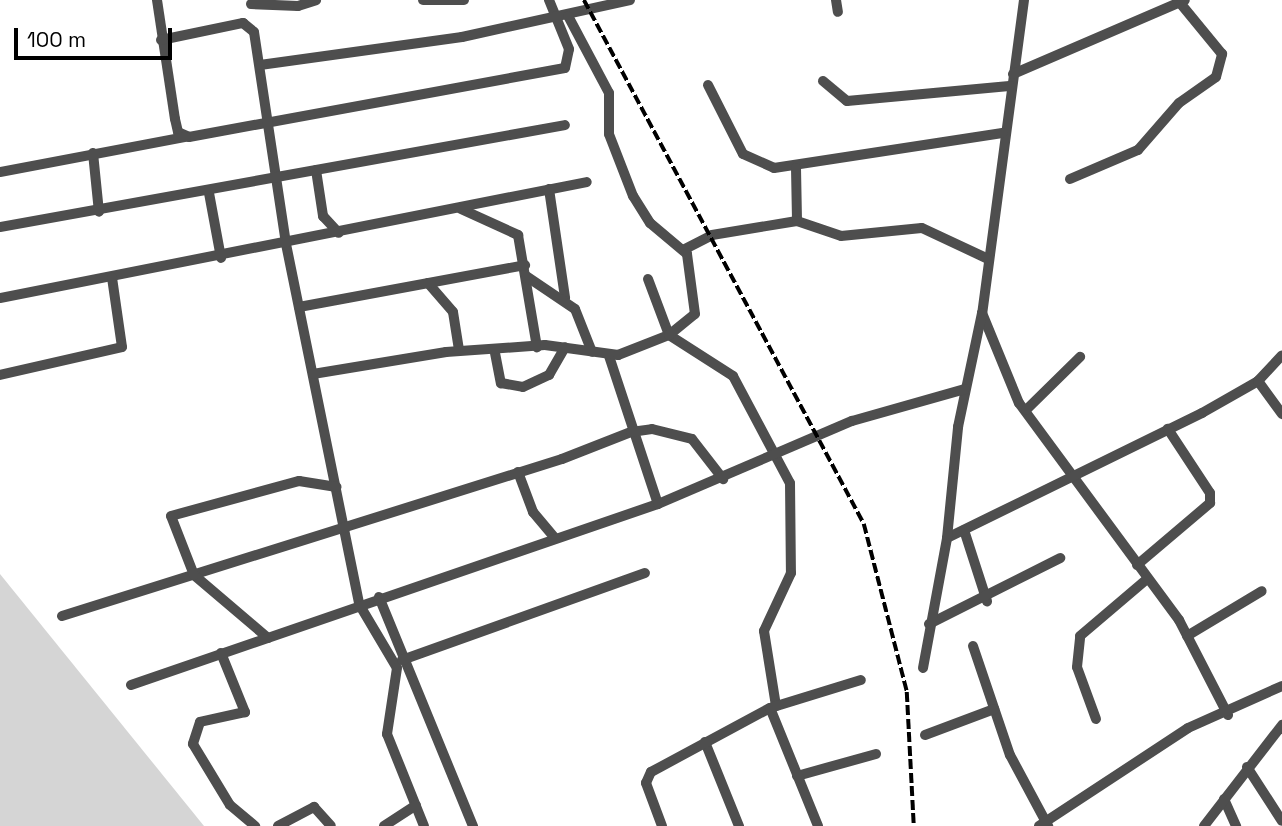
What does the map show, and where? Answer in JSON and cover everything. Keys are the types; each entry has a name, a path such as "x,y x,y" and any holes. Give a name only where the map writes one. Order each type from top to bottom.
{"street":[{"path":"157,0 160,40 178,132 189,137"},
{"path":"316,0 298,6 251,2 250,26 260,65 266,121 286,244 359,604 397,668 387,734 424,826"},
{"path":"423,0 464,0"},
{"path":"313,374 459,351 495,353 537,346 565,347 609,356 669,335 697,310 683,250 650,223 633,196 609,134 609,93 563,17 549,0"},
{"path":"260,65 563,17 630,0"},
{"path":"835,0 838,12"},
{"path":"923,668 947,538 965,388 982,313 1002,133 1024,0"},
{"path":"823,81 846,101 1011,80 1183,2 1222,54 1216,77 1179,103 1139,150 1070,179"},
{"path":"0,172 565,68 569,49 563,17"},
{"path":"160,40 250,26"},
{"path":"708,85 743,154 774,168 796,167 1002,133"},
{"path":"0,228 209,193 316,170 565,125"},
{"path":"93,153 99,212"},
{"path":"796,167 797,221"},
{"path":"316,170 323,216 339,233"},
{"path":"0,298 221,258 587,182"},
{"path":"549,190 565,298"},
{"path":"209,193 221,258"},
{"path":"461,209 514,231 525,271 537,346"},
{"path":"683,250 712,234 797,221 841,236 922,228 986,258"},
{"path":"299,307 428,283 525,271 565,298 586,326 592,352"},
{"path":"0,375 122,347 111,278"},
{"path":"648,279 669,335 733,376 779,456 792,490 791,573 764,631 773,707 818,826"},
{"path":"428,283 453,312 459,351"},
{"path":"982,313 999,367 1026,410 1187,636 1227,715"},
{"path":"495,353 501,383 523,387 549,375 565,347"},
{"path":"947,538 1168,429 1258,381 1282,355"},
{"path":"609,356 631,432 658,504"},
{"path":"1026,410 1080,357"},
{"path":"1258,381 1282,414"},
{"path":"131,685 379,597 658,504 779,456 852,421 965,388"},
{"path":"62,616 518,472 631,432 652,429 692,439 723,478"},
{"path":"1137,565 1210,503 1210,493 1168,429"},
{"path":"518,472 533,512 555,538"},
{"path":"268,638 194,575 172,530 175,512 299,481 337,487"},
{"path":"964,530 987,601"},
{"path":"929,624 987,601 1060,558"},
{"path":"402,660 645,573"},
{"path":"1096,719 1077,667 1080,636 1147,579"},
{"path":"1187,636 1262,591"},
{"path":"379,597 402,660 473,826"},
{"path":"973,646 994,709 1044,825 1188,728 1227,715 1282,686"},
{"path":"221,653 245,712 200,722 193,744 230,805 254,826"},
{"path":"662,826 647,778 705,742 773,707 861,680"},
{"path":"925,735 994,709"},
{"path":"1205,826 1247,767 1282,725"},
{"path":"705,742 739,826"},
{"path":"797,776 876,754"},
{"path":"1247,767 1282,821"},
{"path":"1224,799 1236,826"},
{"path":"384,826 416,805"},
{"path":"278,826 314,807 331,826"}],"shaded area":[{"path":"0,574 204,826 0,826"}],"railway":[{"path":"584,0 864,524 907,692 914,826"}]}
